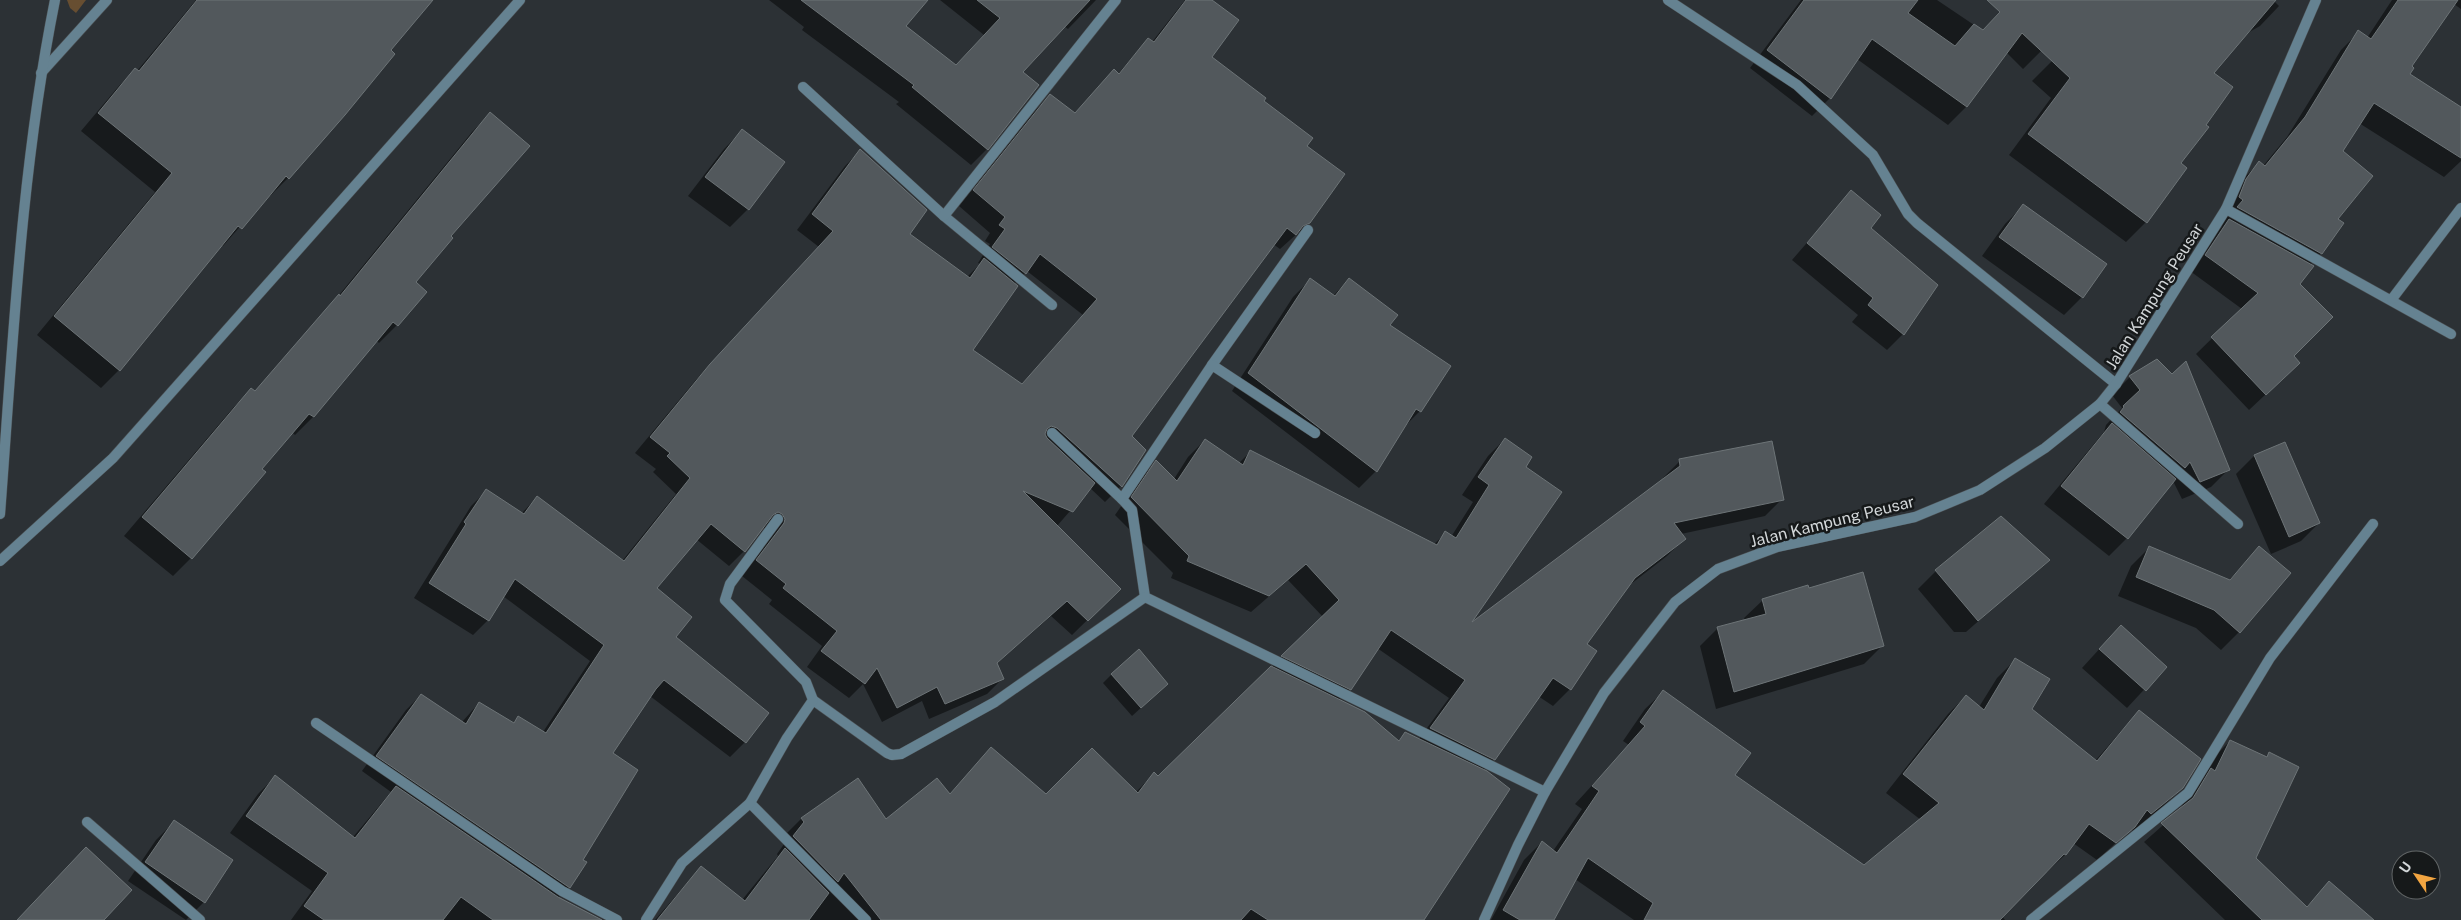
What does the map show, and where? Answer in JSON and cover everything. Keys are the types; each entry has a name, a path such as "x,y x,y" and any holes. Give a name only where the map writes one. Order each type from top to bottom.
{"street":[{"path":"0,514 18,279 40,74 55,0"},
{"path":"40,74 107,0"},
{"path":"0,561 113,458 520,0"},
{"path":"944,216 1116,0"},
{"path":"1668,0 1797,85 1874,155 1908,214 1917,223 2116,384"},
{"name":"Jalan Kampung Peusar","path":"1484,920 1518,845 1545,792 1604,693 1675,602 1718,569 1777,547 1915,517 1980,490 2045,448 2100,404 2116,384 2226,208 2316,0"},
{"path":"803,87 944,216 1052,306"},
{"path":"2226,208 2392,299 2451,334"},
{"path":"2392,299 2461,208"},
{"path":"1122,498 1212,365 1308,230"},
{"path":"1212,365 1315,433"},
{"path":"2100,404 2238,524"},
{"path":"1052,433 1122,498 1132,510 1146,597"},
{"path":"778,519 730,584 725,600 806,682 813,700 887,753 897,756 995,702 1146,597"},
{"path":"2031,920 2188,794 2270,658 2373,524"},
{"path":"1146,597 1545,792"},
{"path":"646,920 682,863 750,803 787,738 813,700"},
{"path":"316,722 562,891 616,920"},
{"path":"750,803 866,920"},
{"path":"87,822 200,920"}],"shaded area":[{"path":"67,0 86,0 76,13 70,8"}],"building":[{"path":"197,0 433,0 391,50 395,54 345,115 289,179 286,176 242,229 238,226 120,371 54,316 172,173 98,113 135,68 139,71"},
{"path":"801,0 928,0 906,26 956,65 1000,18 977,0 1090,0 1023,72 1039,85 988,150 912,87 914,85"},
{"path":"1186,0 1212,0 1239,20 1212,57 1266,98 1264,101 1313,138 1307,146 1345,174 1310,223 1303,226 1296,235 1287,228 1132,436 1146,450 1122,487 1057,428 1051,426 1047,429 1045,434 1047,438 1095,483 1073,512 1023,491 1121,589 1088,621 1067,601 997,663 1004,679 945,704 937,687 897,708 877,668 865,684 821,651 837,631 783,588 786,584 756,560 784,523 785,519 782,514 778,512 773,515 745,552 711,524 657,588 692,617 676,637 769,713 746,743 664,680 613,753 638,770 583,860 587,862 570,888 376,756 421,694 466,724 479,702 514,723 518,716 546,733 604,645 515,579 489,621 429,583 466,524 464,522 486,489 524,514 537,496 624,561 690,478 667,456 670,453 650,437 710,364 833,231 812,214 860,149 927,210 910,234 970,278 984,258 1018,286 973,350 1022,384 1097,299 1040,254 1026,274 992,247 1005,229 999,225 1005,217 973,190 1050,94 1075,113 1114,69 1119,74 1148,38 1154,42"},
{"path":"1804,0 1918,0 1908,13 1955,46 1974,24 1983,30 2000,12 1987,0 2276,0 2214,73 2233,87 2206,125 2209,127 2181,163 2187,168 2147,223 2028,134 2070,78 2022,33 1967,107 1872,39 1831,99 1767,50"},
{"path":"2398,0 2458,0 2412,66 2414,68 2410,74 2461,107 2461,158 2374,103 2343,151 2373,176 2338,219 2344,223 2322,254 2237,207 2243,200 2239,197 2246,179 2259,161 2265,166 2305,117 2358,30 2371,39"},
{"path":"490,112 530,146 451,236 453,238 416,282 427,292 398,326 393,322 314,417 309,414 262,469 266,472 192,559 142,517 251,388 255,391 339,294 340,296"},
{"path":"742,129 785,162 749,210 705,177"},
{"path":"1851,190 1881,215 1871,228 1938,285 1904,335 1868,305 1873,298 1807,243"},
{"path":"2023,204 2107,264 2083,298 1999,237"},
{"path":"2229,219 2314,266 2300,284 2333,317 2294,356 2300,363 2266,395 2211,337 2258,293 2205,255"},
{"path":"1310,278 1335,296 1349,278 1398,315 1390,325 1451,366 1421,412 1416,409 1377,472 1248,373"},
{"path":"2157,359 2172,374 2186,361 2230,470 2200,482 2190,462 2185,468 2120,412 2123,406 2140,390 2129,376"},
{"path":"2112,423 2176,479 2128,539 2061,486"},
{"path":"1505,438 1532,457 1526,467 1562,492 1472,622 1680,466 1679,459 1772,441 1784,500 1674,523 1686,539 1635,578 1587,644 1597,651 1571,690 1553,678 1495,760 1430,728 1465,680 1391,630 1351,690 1281,656 1339,600 1306,564 1269,596 1187,561 1189,556 1131,497 1156,460 1177,481 1205,439 1243,465 1250,450 1437,545 1445,531 1456,538 1489,485 1478,477"},
{"path":"2285,442 2320,523 2289,537 2254,455"},
{"path":"2001,516 2050,560 1978,621 1935,570"},
{"path":"2149,546 2230,580 2259,546 2291,573 2240,633 2214,610 2136,577"},
{"path":"1863,572 1884,646 1734,692 1717,627 1766,614 1762,599 1808,585 1809,588"},
{"path":"2121,625 2167,667 2146,691 2099,649"},
{"path":"1139,649 1168,684 1141,708 1111,674"},
{"path":"2015,658 2050,679 2032,709 2097,761 2139,710 2201,759 2183,788 2151,814 2147,810 2135,827 2116,843 2089,824 2066,855 2064,854 2000,920 1644,920 1653,903 1588,858 1554,920 1520,920 1503,910 1542,841 1557,853 1599,791 1592,786 1645,726 1640,722 1663,690 1751,753 1735,775 1864,865 1939,803 1903,774 1966,695 1984,710"},
{"path":"1271,666 1365,712 1399,741 1405,732 1487,771 1510,789 1424,920 1268,920 1251,909 1241,920 881,920 844,873 838,882 793,836 804,822 801,818 858,778 886,819 937,778 950,794 991,747 1046,794 1092,748 1138,793 1154,772 1158,776"},
{"path":"2230,740 2267,757 2269,752 2299,767 2256,858 2307,907 2329,881 2374,920 2262,920 2161,823 2193,798 2211,768 2215,771"},
{"path":"275,775 355,838 396,786 558,897 602,920 493,920 461,897 443,920 324,920 304,906 328,873 246,816"},
{"path":"174,820 233,860 205,903 145,862"},
{"path":"86,847 132,890 104,920 17,920"},
{"path":"785,848 829,893 809,920 657,920 701,866 745,901"}]}
